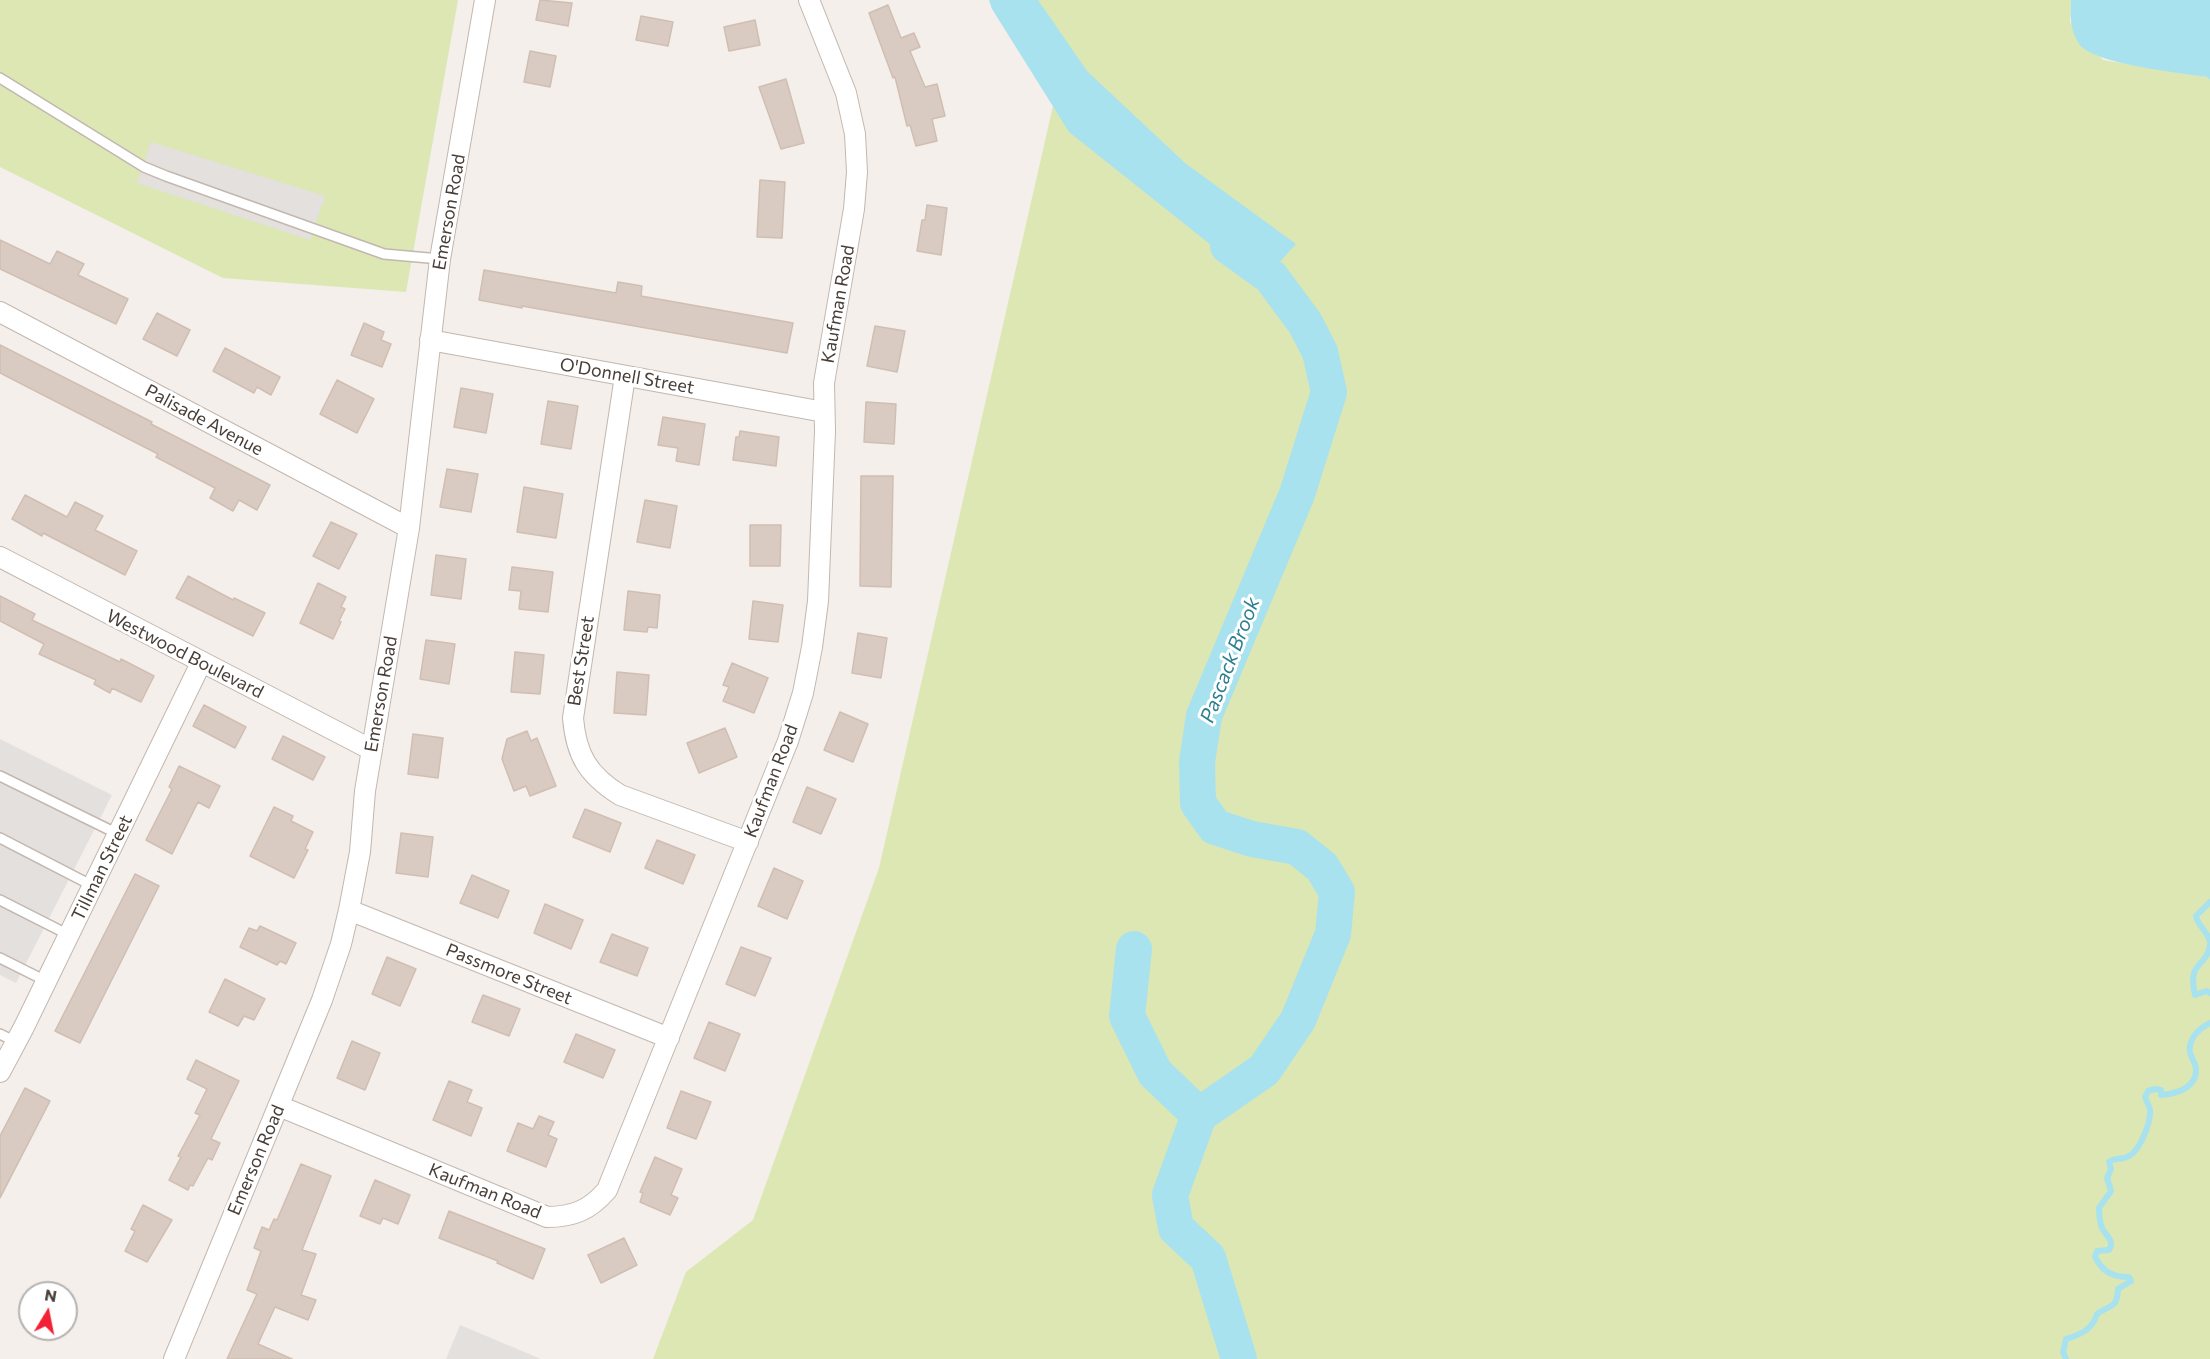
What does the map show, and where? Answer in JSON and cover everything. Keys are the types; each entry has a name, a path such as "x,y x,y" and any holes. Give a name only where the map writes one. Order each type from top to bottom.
{"street":[{"name":"Emerson Road","path":"174,1359 322,1000 341,944 349,910 360,852 365,791 409,528 440,259 485,0"},
{"name":"Kaufman Road","path":"279,1106 547,1217 562,1217 578,1213 596,1203 607,1190 788,741 803,693 812,647 818,590 825,382 854,209 856,172 855,134 846,93 808,0"},
{"name":"Palisade Avenue","path":"0,312 409,528"},
{"name":"O'Donnell Street","path":"430,340 824,412"},
{"name":"Best Street","path":"625,376 573,717 574,738 581,757 591,772 613,790 748,842"},
{"name":"Westwood Boulevard","path":"0,557 372,750"},
{"name":"Tillman Street","path":"0,1072 8,1038 46,981 201,663"},
{"name":"Passmore Street","path":"349,910 669,1038"}],"lane":[{"path":"0,78 144,167 165,176 384,254 440,259"},
{"path":"0,776 118,834"},
{"path":"0,838 93,886"},
{"path":"0,900 69,934"},
{"path":"0,958 46,981"}],"green space":[{"path":"0,0 458,0 406,292 223,278 0,167"},
{"path":"1030,0 2071,0 2070,22 2103,60 2208,77 2210,80 2210,1359 653,1359 686,1272 753,1220 879,868 1053,106"}],"shaded area":[{"path":"151,142 325,196 310,240 137,183"},
{"path":"0,739 112,795 16,983 0,975"},
{"path":"460,1325 541,1359 446,1359"}],"water":[{"path":"989,0 1038,0 1087,71 1185,163 1296,244 1260,284 1069,132 992,9"},
{"path":"2071,0 2210,0 2210,80 2207,77 2119,62 2087,51 2079,44 2072,28"}],"building":[{"path":"540,0 572,3 568,26 536,20"},
{"path":"888,5 901,38 914,33 920,47 910,51 925,87 937,84 945,116 932,119 937,141 916,146 910,125 907,126 895,77 893,78 869,13"},
{"path":"641,16 673,22 668,46 636,40"},
{"path":"755,20 760,45 729,51 724,27"},
{"path":"530,51 556,56 550,87 524,82"},
{"path":"786,79 804,143 781,149 759,87"},
{"path":"760,180 785,182 782,238 757,237"},
{"path":"927,205 947,208 941,255 917,251"},
{"path":"0,240 50,264 57,251 84,264 78,275 128,299 116,324 0,269"},
{"path":"484,270 616,293 618,282 642,286 641,296 793,323 787,353 479,300"},
{"path":"157,313 190,330 177,356 143,339"},
{"path":"364,323 384,332 381,340 391,344 382,367 351,355"},
{"path":"875,326 905,331 897,372 867,366"},
{"path":"0,345 270,485 257,510 239,500 233,511 210,498 215,488 156,457 158,454 0,373"},
{"path":"225,348 280,377 271,395 257,387 254,393 213,371"},
{"path":"337,380 374,399 357,433 320,414"},
{"path":"461,388 493,394 486,433 454,427"},
{"path":"548,401 578,406 571,449 541,444"},
{"path":"866,402 896,404 894,444 864,442"},
{"path":"663,417 705,424 699,465 676,461 678,448 658,445"},
{"path":"740,431 779,437 776,466 733,460 736,437 739,437"},
{"path":"447,469 478,474 471,512 440,507"},
{"path":"861,476 893,476 891,587 860,586"},
{"path":"524,487 563,494 556,538 517,532"},
{"path":"25,495 67,517 75,502 103,516 95,530 137,551 125,575 43,533 42,536 12,519"},
{"path":"645,500 677,506 670,548 637,542"},
{"path":"331,522 357,534 339,569 313,556"},
{"path":"750,525 781,525 780,566 750,566"},
{"path":"436,555 466,559 461,599 431,595"},
{"path":"512,567 553,572 548,612 519,609 521,591 509,590"},
{"path":"188,576 233,600 234,598 265,613 253,636 176,598"},
{"path":"318,583 346,597 341,607 345,609 339,621 341,622 333,639 300,623"},
{"path":"628,591 660,595 657,628 648,627 647,632 624,630"},
{"path":"0,596 35,614 32,620 154,676 141,702 112,688 110,693 94,684 96,680 39,654 44,644 0,621"},
{"path":"753,601 783,605 778,642 749,639"},
{"path":"858,633 887,638 881,678 852,673"},
{"path":"426,640 455,644 449,684 420,679"},
{"path":"515,652 544,655 540,694 511,692"},
{"path":"732,663 768,678 754,713 723,701 729,687 723,685"},
{"path":"617,672 649,675 646,715 614,713"},
{"path":"204,705 246,727 235,748 193,726"},
{"path":"840,712 868,724 853,762 824,750"},
{"path":"725,728 737,757 699,773 687,743"},
{"path":"527,731 531,741 537,738 556,786 530,796 526,786 514,791 502,759 507,739"},
{"path":"413,734 443,738 438,778 408,774"},
{"path":"283,736 325,757 313,780 272,759"},
{"path":"179,766 220,786 209,808 198,802 172,854 146,840 172,789 169,787"},
{"path":"807,787 836,799 821,834 793,822"},
{"path":"274,807 293,816 291,821 313,832 305,849 308,850 294,878 250,856"},
{"path":"585,809 621,823 610,852 573,837"},
{"path":"401,833 433,837 428,877 396,873"},
{"path":"657,840 695,855 683,884 645,868"},
{"path":"774,868 803,881 787,919 758,906"},
{"path":"135,874 159,886 80,1043 55,1031"},
{"path":"472,875 509,891 498,918 460,903"},
{"path":"545,904 583,920 571,949 534,933"},
{"path":"260,926 296,943 286,964 280,961 277,965 240,947 249,928 257,931"},
{"path":"612,934 648,948 637,976 600,962"},
{"path":"741,947 771,958 755,996 726,984"},
{"path":"387,957 416,969 400,1006 372,994"},
{"path":"225,979 265,999 254,1020 244,1016 238,1026 209,1012"},
{"path":"483,995 520,1009 509,1036 472,1022"},
{"path":"709,1022 740,1034 725,1071 694,1058"},
{"path":"576,1034 615,1050 603,1078 564,1062"},
{"path":"352,1041 380,1053 365,1090 337,1078"},
{"path":"196,1060 239,1081 211,1139 220,1143 212,1160 208,1158 193,1186 190,1185 188,1190 169,1180 181,1157 178,1156 200,1115 195,1113 207,1089 187,1079"},
{"path":"449,1081 472,1090 467,1102 482,1108 471,1136 433,1120"},
{"path":"25,1088 50,1101 0,1198 0,1136"},
{"path":"681,1091 711,1102 696,1139 667,1128"},
{"path":"539,1116 554,1122 548,1135 557,1139 546,1167 507,1151 518,1123 533,1129"},
{"path":"655,1157 682,1169 671,1195 678,1198 670,1215 640,1202 643,1193 640,1192"},
{"path":"301,1164 331,1176 302,1250 316,1254 301,1295 316,1300 308,1320 275,1307 258,1344 292,1359 227,1359 257,1294 247,1290 261,1251 254,1248 262,1227 269,1230 274,1219 277,1220"},
{"path":"375,1180 410,1195 398,1224 383,1218 380,1224 360,1216"},
{"path":"143,1205 172,1220 147,1262 125,1251 135,1231 131,1229"},
{"path":"449,1211 545,1249 533,1279 497,1263 498,1261 439,1238"},
{"path":"624,1238 637,1265 601,1283 588,1255"}],"waterway":[{"name":"Pascack Brook","path":"1228,246 1271,277 1305,323 1320,352 1329,392 1297,494 1204,716 1197,762 1198,803 1215,827 1252,839 1297,847 1322,867 1337,892 1333,934 1298,1020 1264,1070 1199,1115 1170,1195 1176,1228 1208,1258 1239,1359"},
{"path":"2210,902 2196,916 2210,942"},
{"path":"2210,944 2208,952 2195,970 2193,983 2195,995 2207,991 2210,993"},
{"path":"1134,949 1127,1016 1155,1073 1199,1115"},
{"path":"2066,1359 2063,1352 2066,1339 2089,1327 2097,1314 2115,1303 2118,1289 2131,1281 2129,1277 2109,1273 2095,1257 2097,1251 2109,1250 2111,1247 2102,1228 2099,1211 2111,1191 2107,1178 2111,1169 2109,1162 2131,1154 2140,1144 2150,1116 2145,1097 2148,1091 2161,1090 2161,1095 2173,1093 2184,1089 2193,1081 2196,1070 2190,1052 2191,1042 2199,1031 2210,1023"}]}
